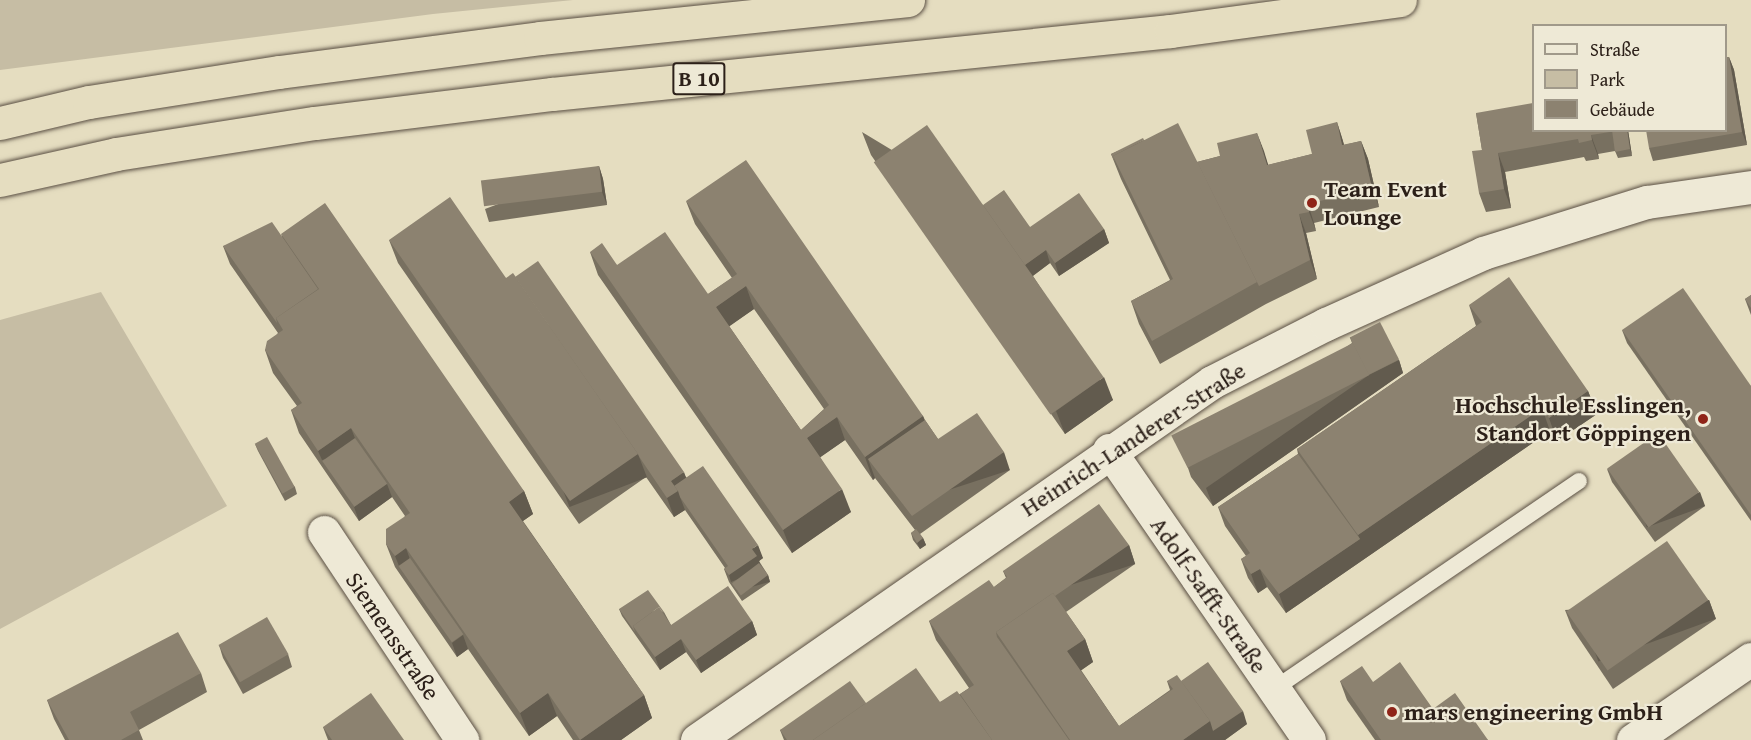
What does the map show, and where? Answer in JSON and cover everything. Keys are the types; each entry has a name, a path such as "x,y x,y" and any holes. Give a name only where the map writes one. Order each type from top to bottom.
{"highway":[{"name":"B 10","path":"0,123 89,102 291,70 540,38 908,0"},
{"name":"B 10","path":"0,180 116,154 315,123 552,94 1171,31 1400,0"}],"street":[{"name":"Heinrich-Landerer-Straße","path":"697,740 1109,450 1212,382 1326,324 1483,253 1647,202 1751,187"},
{"name":"Adolf-Safft-Straße","path":"1109,450 1309,740"},
{"name":"Siemensstraße","path":"324,532 462,740"},
{"path":"1633,740 1751,659"}],"lane":[{"path":"1274,689 1579,482"}],"green space":[{"path":"0,0 573,0 433,14 0,70"},
{"path":"101,292 227,506 0,629 0,320"}],"building":[{"path":"1727,57 1729,57 1742,132 1649,148 1646,132 1727,132"},
{"path":"1532,103 1532,132 1610,132 1591,135 1592,140 1579,143 1578,139 1498,153 1504,189 1479,193 1472,151 1482,150 1476,113"},
{"path":"1337,122 1342,145 1361,141 1372,188 1308,204 1309,212 1299,214 1310,260 1259,286 1197,162 1220,156 1217,143 1257,133 1267,165 1312,154 1306,130"},
{"path":"1178,123 1257,282 1152,341 1131,301 1173,279 1113,156"},
{"path":"927,125 1104,377 1050,415 874,162"},
{"path":"1612,132 1627,132 1630,149 1615,152"},
{"path":"1143,138 1144,140 1113,156 1115,162 1111,154"},
{"path":"746,160 923,416 865,457 837,417 807,438 842,489 783,530 590,252 602,243 617,265 665,232 708,294 737,274 686,201","holes":["746,286 829,405 801,430 716,307"]},
{"path":"599,166 602,192 484,206 481,181"},
{"path":"1004,190 1030,227 1079,193 1104,229 1055,263 1046,250 1025,265 983,205"},
{"path":"450,197 506,278 513,273 638,454 570,501 389,240"},
{"path":"325,203 524,491 509,502 644,695 580,740 548,693 520,713 406,548 395,556 386,544 386,529 410,513 351,428 318,451 291,410 302,403 265,350 267,341 283,330 276,318 319,289 281,234"},
{"path":"272,222 318,289 276,318 277,323 223,246"},
{"path":"538,261 684,472 671,481 678,491 667,498 515,277"},
{"path":"1509,277 1588,391 1549,418 1542,408 1358,535 1297,449 1482,322 1469,305"},
{"path":"1683,288 1751,386 1751,515 1622,330"},
{"path":"1751,295 1751,308 1745,299"},
{"path":"1380,322 1399,359 1369,375 1350,337"},
{"path":"1353,343 1369,375 1188,468 1171,436"},
{"path":"977,413 1004,452 912,516 868,459 925,420 938,439"},
{"path":"1658,433 1699,492 1649,528 1607,469"},
{"path":"267,437 295,487 282,494 255,444"},
{"path":"355,438 387,484 354,507 322,461"},
{"path":"1298,454 1360,539 1279,594 1260,569 1251,574 1241,559 1250,553 1218,507"},
{"path":"703,466 758,545 752,549 757,556 729,575 724,569 728,566 674,486"},
{"path":"1099,504 1129,545 1055,596 1053,593 996,632 997,637 1069,740 992,740 960,694 974,685 929,621 989,580 994,587 1007,577 1003,571"},
{"path":"916,529 923,538 917,543 911,533"},
{"path":"1667,541 1708,600 1608,671 1566,612"},
{"path":"410,558 463,634 452,642 399,566"},
{"path":"759,563 768,575 741,595 732,583"},
{"path":"728,586 752,621 696,660 681,639 655,657 633,626 659,607 671,625"},
{"path":"648,590 664,612 659,607 633,626 635,632 619,609"},
{"path":"1053,593 1085,639 1067,651 1119,726 1173,689 1167,681 1177,675 1210,721 1183,740 1070,740 996,632"},
{"path":"267,617 288,654 240,682 219,645"},
{"path":"178,632 201,673 130,712 139,730 121,740 69,740 47,700"},
{"path":"1208,662 1243,711 1213,731 1210,721 1181,681"},
{"name":"mars engineering GmbH","path":"1400,662 1433,709 1455,693 1488,740 1381,740 1340,681 1362,666 1373,682"},
{"path":"916,668 940,702 957,691 992,740 813,740"},
{"path":"850,681 866,703 813,740 787,740 780,730"},
{"path":"371,693 404,740 332,740 323,727"}],"place":[{"name":"Team Event Lounge","path":"1312,203"},
{"name":"Hochschule Esslingen, Standort Göppingen","path":"1703,419"},
{"name":"mars engineering GmbH","path":"1392,712"}]}
